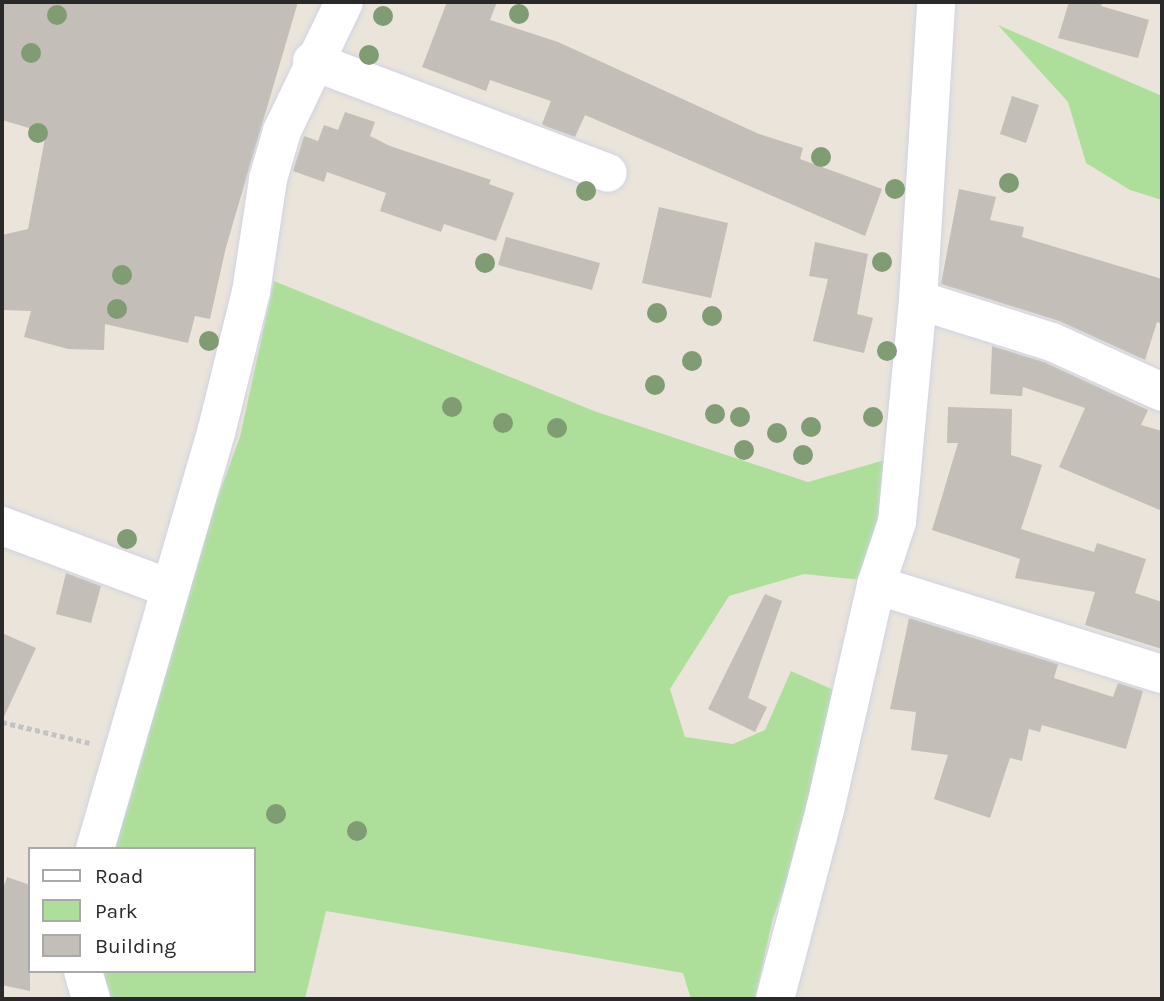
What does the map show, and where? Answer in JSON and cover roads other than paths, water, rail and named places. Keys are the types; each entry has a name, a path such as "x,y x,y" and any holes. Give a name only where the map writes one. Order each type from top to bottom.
{"street":[{"path":"96,847 169,587 216,433 251,292 268,179 282,131 312,61 344,2"},
{"path":"775,999 825,810 876,585 897,522 918,300 936,2"},
{"path":"312,61 608,173"},
{"path":"918,300 1052,342 1162,392"},
{"path":"2,526 169,587"},
{"path":"876,585 1162,674"},
{"path":"84,973 91,999"}]}
